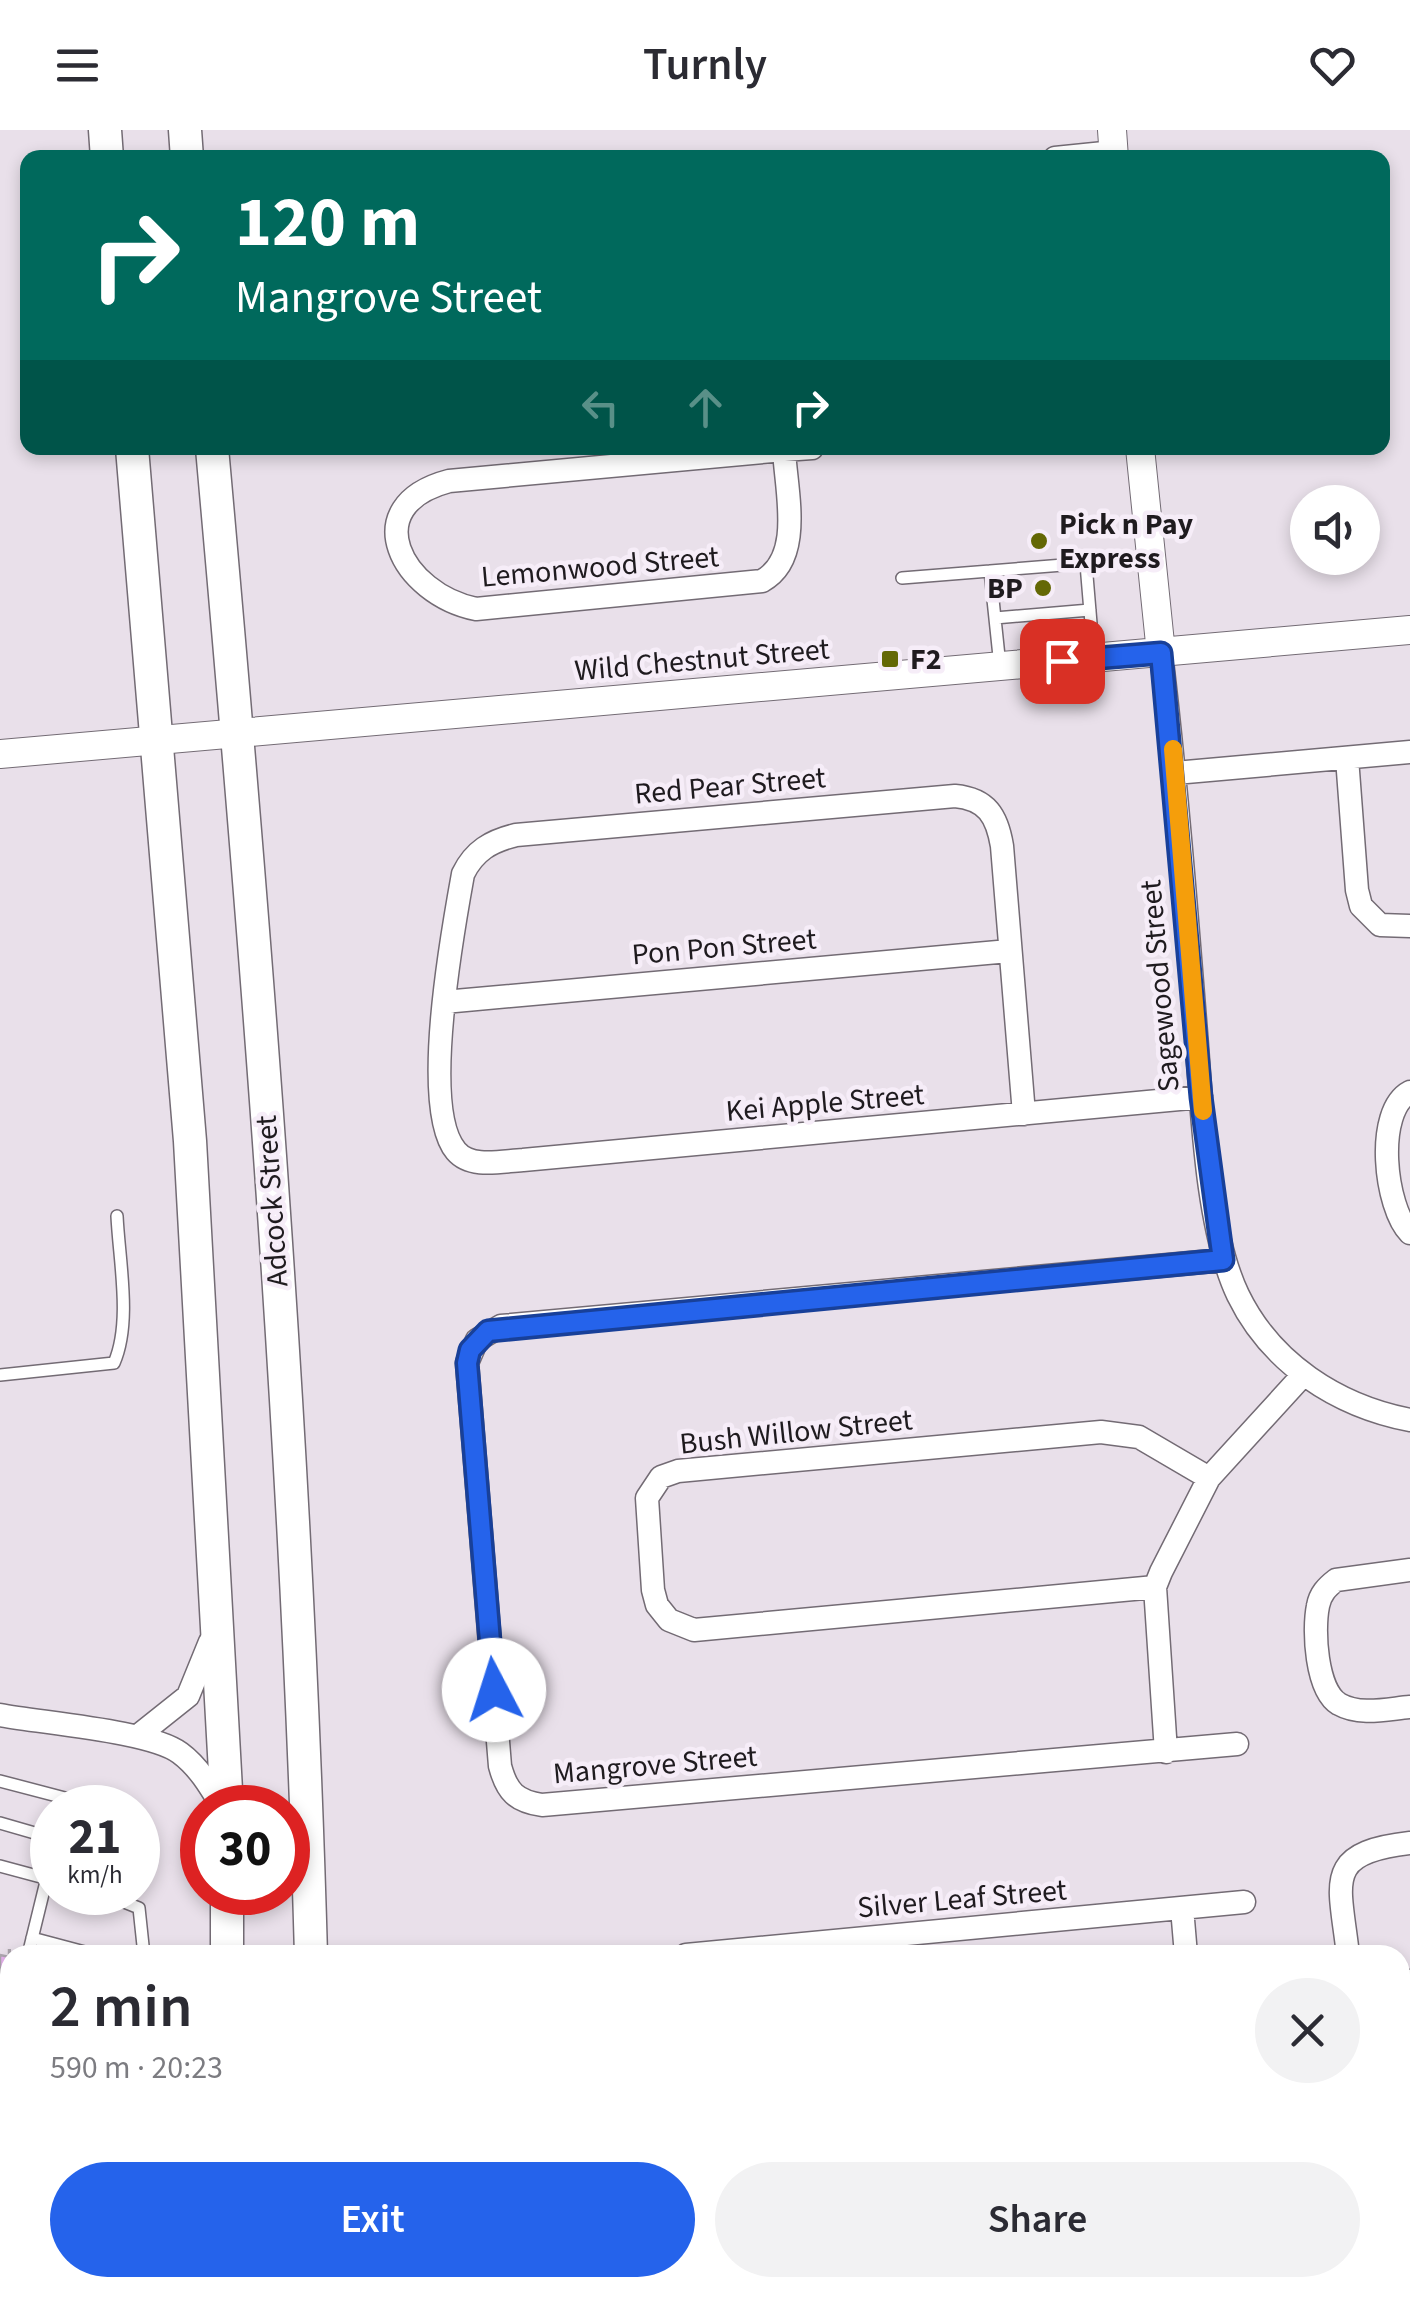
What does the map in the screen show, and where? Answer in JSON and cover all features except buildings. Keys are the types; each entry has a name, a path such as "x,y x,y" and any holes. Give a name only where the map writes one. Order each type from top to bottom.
{"main road":[{"path":"133,455 190,1141 218,1611 224,1785"},
{"name":"Adcock Street","path":"213,455 238,733 290,1481 311,1945"},
{"path":"227,1915 227,1945"}],"street":[{"name":"Lemonwood Street","path":"735,455 430,486 406,504 398,520 401,557 414,580 435,596 476,609 762,582 774,574 786,556 784,455"},
{"name":"Sagewood Street","path":"1141,455 1175,773 1201,1097 1223,1260 1248,1314 1303,1375 1354,1404 1410,1420"},
{"name":"Wild Chestnut Street","path":"0,754 1410,630"},
{"path":"1175,773 1410,752"},
{"path":"1347,758 1361,906 1380,925 1410,926"},
{"name":"Red Pear Street","path":"457,1152 444,1122 440,1051 444,1002 463,874 470,860 485,846 516,835 967,797 980,802 998,823 1024,1114"},
{"name":"Pon Pon Street","path":"444,1002 1008,951"},
{"path":"1410,1092 1395,1106 1387,1136 1394,1204 1400,1222 1410,1233"},
{"name":"Kei Apple Street","path":"457,1152 474,1162 523,1160 1201,1097"},
{"name":"Mangrove Street","path":"1223,1260 501,1326 477,1340 467,1363 500,1766 504,1782 518,1799 542,1805 1238,1744"},
{"path":"1166,1752 1156,1587 1209,1478 1303,1375"},
{"name":"Bush Willow Street","path":"1156,1587 694,1630 668,1620 657,1606 647,1498 661,1478 678,1471 1101,1432 1139,1436 1209,1478"},
{"path":"1410,1570 1336,1580 1320,1599 1317,1618 1322,1679 1332,1699 1356,1710 1410,1707"},
{"path":"139,1735 179,1706 196,1684 218,1611"},
{"path":"0,1715 139,1735 180,1752 207,1785"},
{"path":"1347,1945 1340,1887 1350,1861 1369,1848 1410,1843"},
{"name":"Silver Leaf Street","path":"792,1945 1244,1902"},
{"path":"1182,1908 1185,1945"}],"lane":[{"path":"902,578 1151,558"},
{"path":"1086,564 1094,659"},
{"path":"990,571 1000,667"},
{"path":"995,618 1090,610"},
{"path":"0,1376 114,1363 120,1350 121,1316 117,1216"},
{"path":"0,1782 30,1790"},
{"path":"0,1823 30,1832"},
{"path":"0,1866 30,1874"},
{"path":"30,1945 39,1915"},
{"path":"140,1915 143,1945"},
{"path":"32,1938 58,1945"}],"slow traffic":[{"path":"1173,749 1203,1111"}],"place":[{"name":"Pick n Pay Express","path":"1039,541"},
{"name":"BP","path":"1043,588"},
{"name":"F2","path":"890,659"}],"route":[{"path":"494,1690 467,1363 470,1350 488,1331 501,1326 1223,1260 1201,1097 1175,773 1161,653 1062,661"}]}
